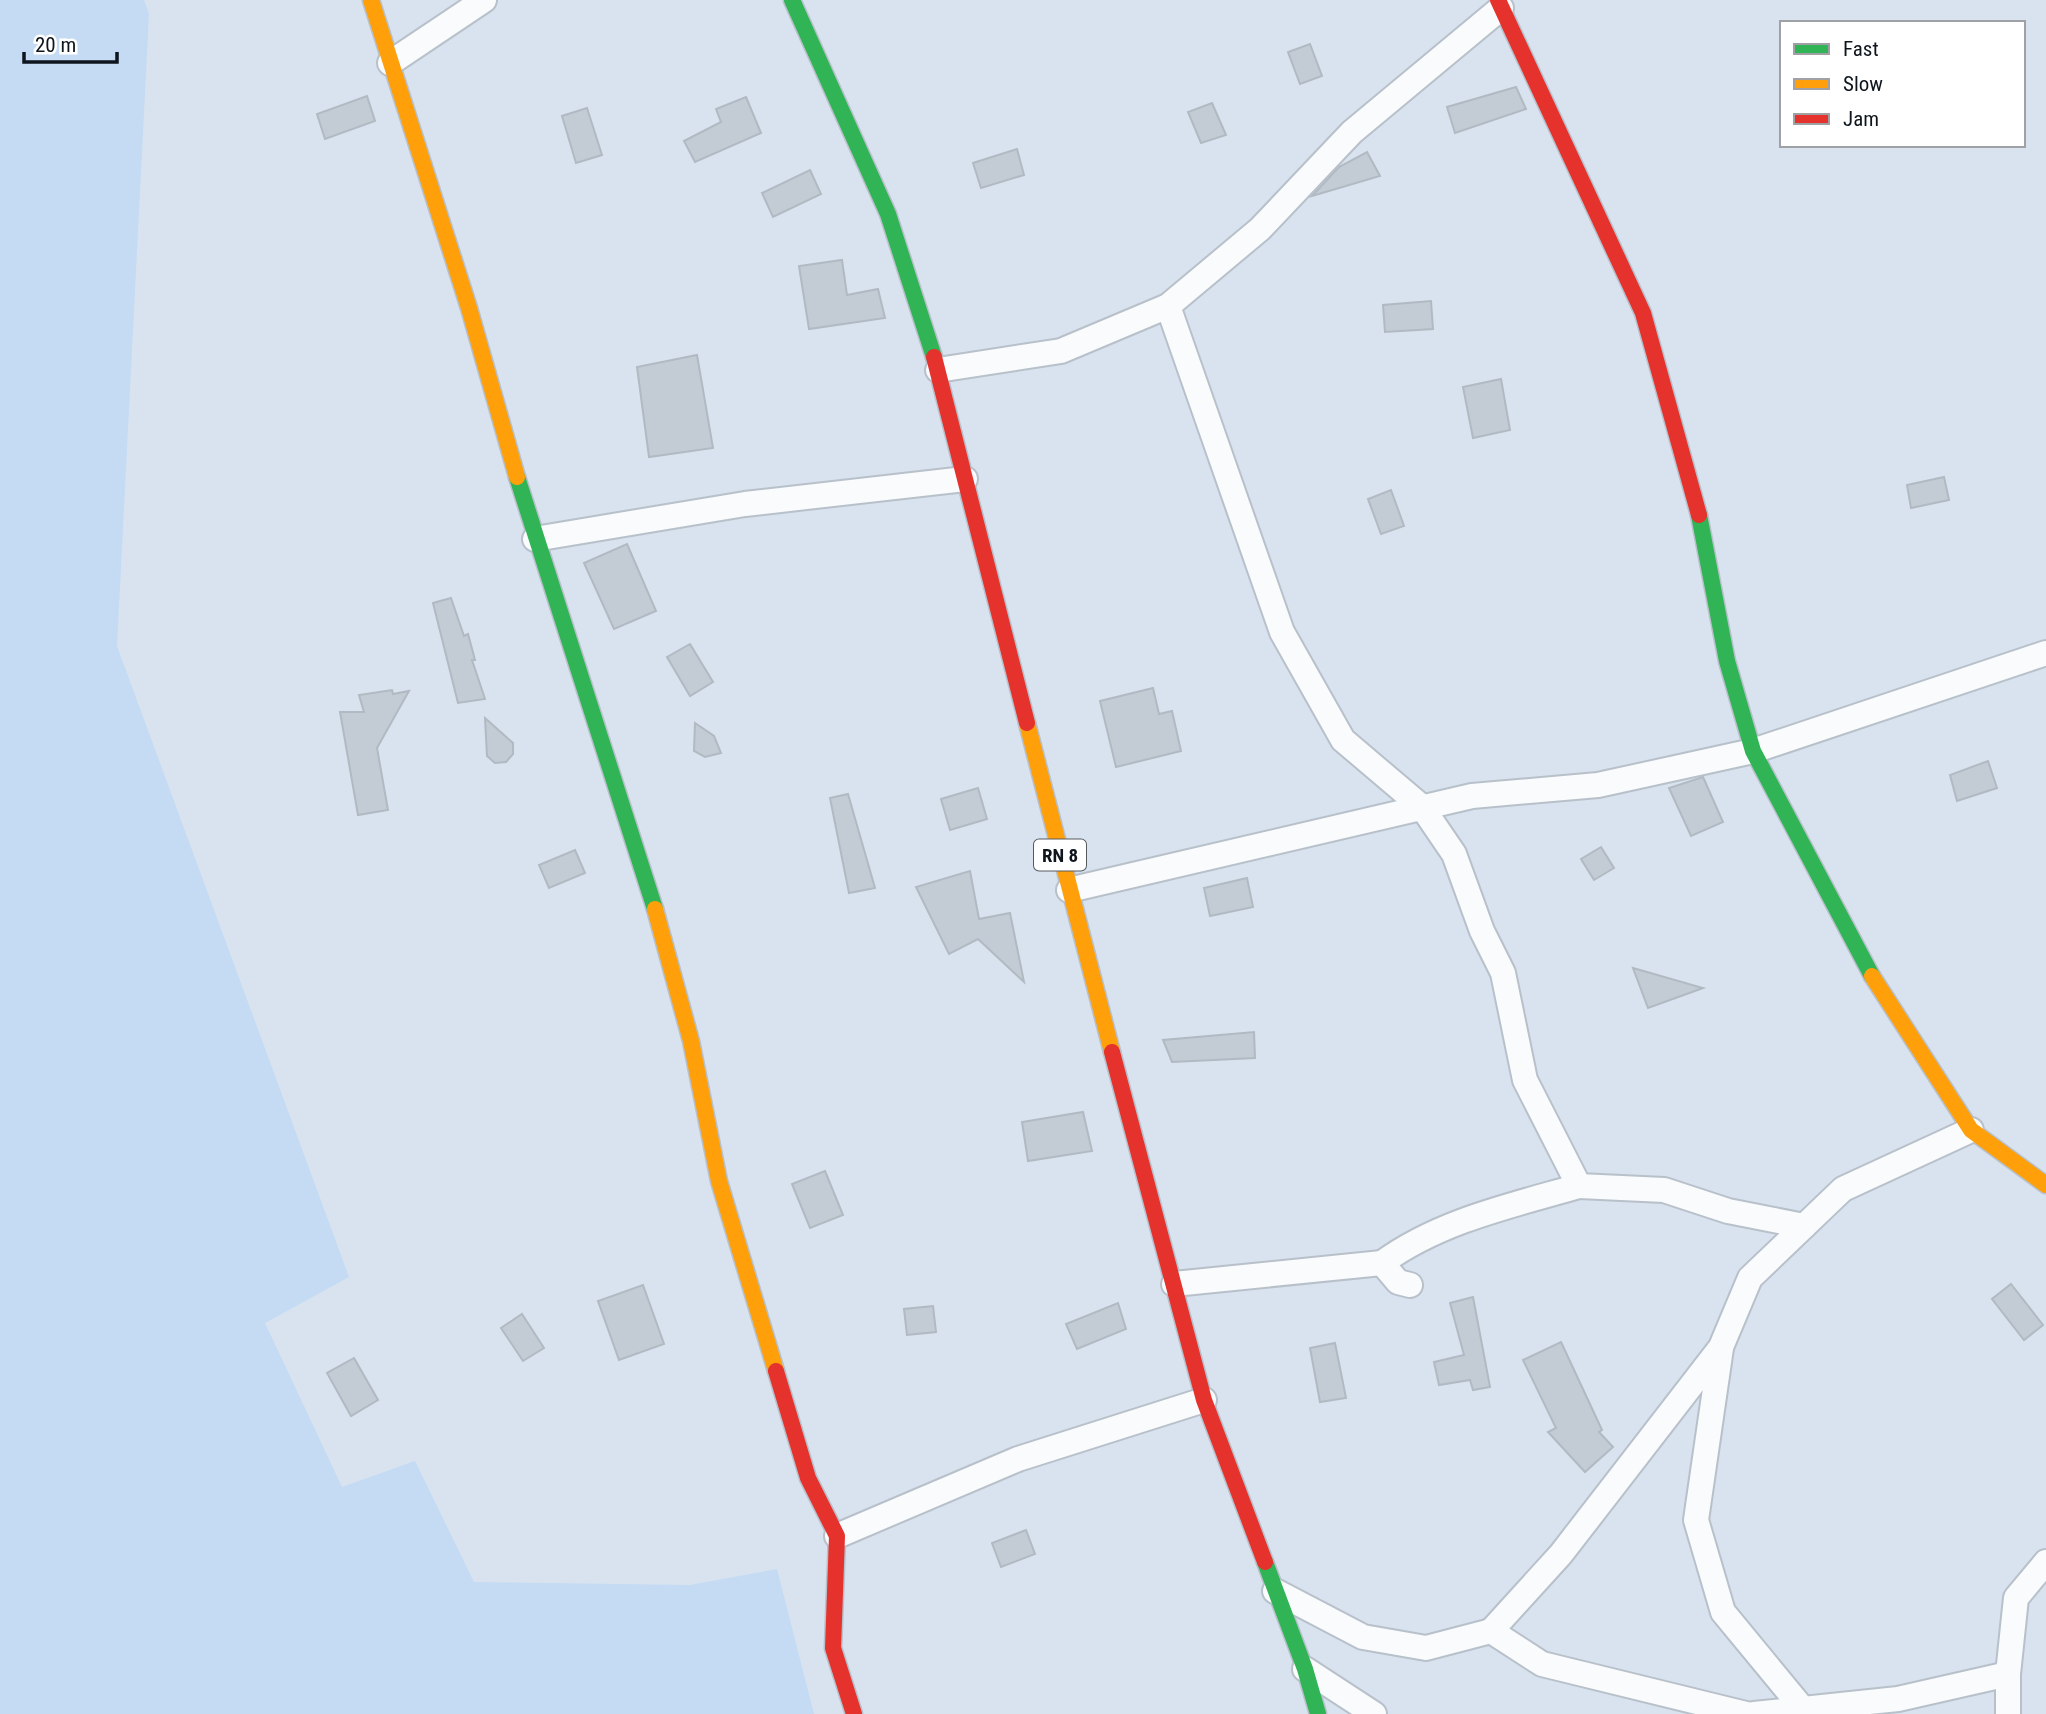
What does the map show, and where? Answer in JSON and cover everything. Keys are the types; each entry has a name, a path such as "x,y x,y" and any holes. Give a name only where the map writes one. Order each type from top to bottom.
{"street":[{"path":"371,0 469,308 535,539 647,881 691,1041 719,1181 804,1465 837,1536 833,1647 854,1714"},
{"path":"390,63 484,0"},
{"name":"RN 8","path":"792,0 888,215 938,370 1069,890 1203,1399 1306,1669 1318,1714"},
{"path":"938,370 1061,351 1168,306 1260,229 1352,132 1500,4 1643,313 1702,526 1727,661 1753,751 1879,990 1971,1130 2046,1185"},
{"path":"1168,306 1282,632 1343,740 1422,807 1454,854 1482,931 1503,973 1525,1080 1580,1186"},
{"path":"535,539 746,504 965,480"},
{"path":"1069,890 1472,796 1598,785 1753,751 2046,653"},
{"path":"1805,1711 1723,1612 1696,1520 1721,1347 1750,1278 1843,1189 1971,1130"},
{"path":"1174,1284 1382,1263 1403,1248 1475,1217 1580,1186 1664,1190 1728,1210 1804,1226"},
{"path":"1382,1263 1398,1282 1410,1284"},
{"path":"1275,1591 1363,1637 1426,1648 1491,1631 1561,1554 1721,1347"},
{"path":"837,1536 1018,1459 1203,1399"},
{"path":"2008,1714 2008,1674 2016,1598 2046,1562"},
{"path":"1491,1631 1542,1664 1746,1714"},
{"path":"1306,1669 1374,1714"},
{"path":"1754,1714 1805,1711 1898,1699 2008,1674"}],"shaded area":[{"path":"0,0 144,0 149,14 117,646 349,1277 265,1323 342,1487 415,1461 474,1582 690,1585 777,1569 814,1714 0,1714"}],"building":[{"path":"1310,44 1322,76 1300,84 1288,52"},
{"path":"1516,87 1526,109 1455,133 1447,107"},
{"path":"367,96 375,121 325,139 317,114"},
{"path":"746,97 761,133 695,162 684,141 721,122 716,109"},
{"path":"1212,103 1226,135 1201,143 1188,112"},
{"path":"587,108 602,155 576,163 562,116"},
{"path":"1017,149 1024,175 981,188 973,163"},
{"path":"1367,152 1380,176 1312,196 1339,167"},
{"path":"810,170 821,194 773,217 762,193"},
{"path":"842,260 847,295 878,289 885,318 809,329 799,266"},
{"path":"1431,301 1433,329 1385,332 1383,305"},
{"path":"697,355 713,448 649,457 637,367"},
{"path":"1501,379 1510,430 1473,438 1463,387"},
{"path":"1944,477 1949,500 1911,508 1907,485"},
{"path":"1391,490 1404,526 1381,534 1368,499"},
{"path":"627,544 656,611 614,629 584,563"},
{"path":"451,598 464,636 468,634 475,660 472,660 485,699 458,703 433,603"},
{"path":"690,644 713,682 690,696 667,657"},
{"path":"1153,688 1159,714 1172,711 1181,751 1116,767 1100,701"},
{"path":"392,690 393,694 409,691 377,748 388,810 358,815 340,712 364,712 359,695"},
{"path":"485,718 513,743 513,754 506,762 495,763 487,756"},
{"path":"695,723 714,736 721,753 705,757 694,751"},
{"path":"1988,761 1997,788 1957,801 1950,775"},
{"path":"1703,777 1723,822 1691,836 1669,788"},
{"path":"978,788 987,819 950,830 941,799"},
{"path":"848,794 875,888 849,893 830,798"},
{"path":"1601,847 1614,868 1594,880 1581,859"},
{"path":"575,850 585,873 549,888 539,865"},
{"path":"970,871 979,919 1010,913 1024,982 978,939 949,954 916,887"},
{"path":"1247,878 1253,907 1210,916 1204,888"},
{"path":"1633,968 1703,988 1648,1008"},
{"path":"1254,1032 1255,1058 1172,1062 1163,1040"},
{"path":"1083,1112 1092,1151 1028,1161 1022,1122"},
{"path":"825,1171 843,1215 810,1228 792,1184"},
{"path":"2011,1284 2043,1325 2024,1340 1992,1299"},
{"path":"643,1285 664,1344 619,1360 598,1301"},
{"path":"1473,1297 1490,1387 1473,1390 1470,1380 1439,1385 1434,1362 1464,1355 1450,1303"},
{"path":"1118,1303 1126,1329 1077,1349 1066,1324"},
{"path":"933,1306 936,1332 907,1335 904,1309"},
{"path":"522,1314 544,1348 523,1361 501,1328"},
{"path":"1561,1342 1602,1430 1599,1432 1613,1447 1585,1472 1548,1432 1556,1428 1523,1360"},
{"path":"1335,1343 1346,1398 1320,1402 1310,1348"},
{"path":"354,1358 378,1400 351,1416 327,1373"},
{"path":"1026,1530 1035,1554 1001,1567 992,1543"}],"traffic: fast":[{"path":"792,0 888,214 934,357"},
{"path":"517,477 655,909"},
{"path":"1699,515 1727,661 1753,751 1872,976"},
{"path":"1265,1562 1305,1669 1318,1714"}],"traffic: slow":[{"path":"371,0 469,308 517,477"},
{"path":"1027,723 1112,1052"},
{"path":"655,909 691,1041 719,1181 776,1371"},
{"path":"1872,976 1971,1130 2046,1185"}],"traffic: jam":[{"path":"1498,0 1643,313 1699,515"},
{"path":"934,357 1027,723"},
{"path":"1112,1052 1204,1400 1265,1562"},
{"path":"776,1371 808,1478 837,1536 833,1648 854,1714"}]}
